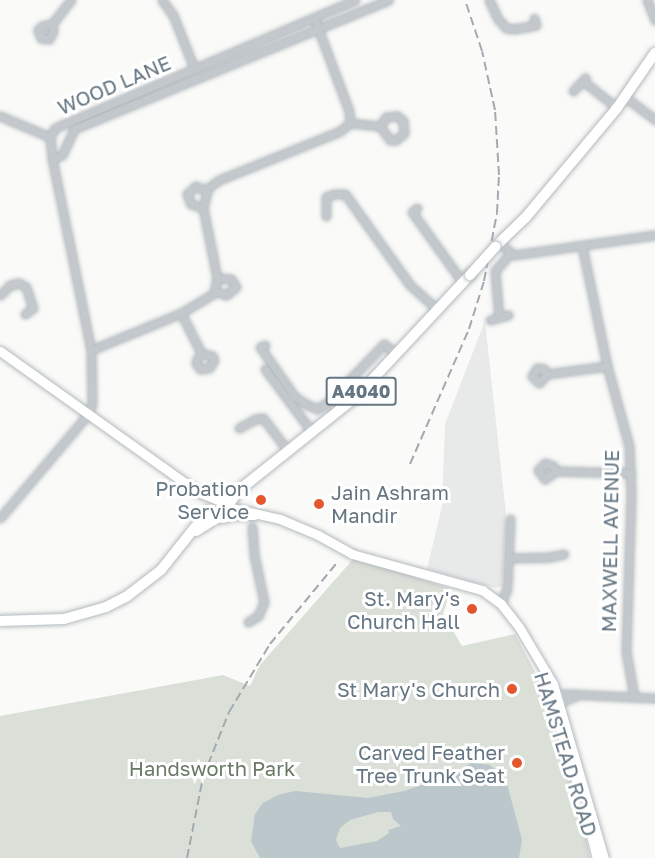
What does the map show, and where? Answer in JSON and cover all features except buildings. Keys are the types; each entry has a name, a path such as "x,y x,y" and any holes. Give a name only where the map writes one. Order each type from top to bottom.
{"main road":[{"name":"A4040","path":"222,502 357,396 497,245 503,235 538,200 617,108 655,53"},
{"path":"0,351 196,491 214,514"},
{"name":"HAMSTEAD ROAD","path":"196,491 318,535 351,554 482,590 501,604 533,650 556,704 604,858"},
{"path":"214,514 212,502 222,502"},
{"path":"0,621 64,619 106,607 146,584 193,532 214,514 222,502"},
{"name":"HAMSTEAD ROAD","path":"214,514 265,516"},
{"name":"HAMSTEAD ROAD","path":"556,704 597,858"}],"street":[{"path":"52,24 71,0"},
{"path":"162,0 173,15 194,69"},
{"name":"WOOD LANE","path":"89,413 92,403 91,350 52,159 50,137 55,128 355,0"},
{"path":"52,159 62,155 74,129 389,0"},
{"path":"489,0 498,20 506,28 536,25 534,18"},
{"path":"647,0 655,20"},
{"path":"314,18 349,111 350,123"},
{"path":"573,91 584,80 617,108"},
{"path":"625,97 655,120"},
{"path":"0,116 50,137"},
{"path":"91,350 181,314 215,291 217,278 202,208 206,191 219,180 340,131 350,123 380,126"},
{"path":"202,208 190,204 187,194 196,186 206,191"},
{"path":"326,216 325,195 345,194 410,285 437,309"},
{"path":"417,208 412,212 466,279"},
{"path":"497,245 514,255 655,235"},
{"name":"MAXWELL AVENUE","path":"582,246 607,366 627,436 631,473 626,651 634,697"},
{"path":"499,317 495,271 510,253"},
{"path":"215,291 226,295 236,287 231,279 217,278"},
{"path":"0,295 10,285 19,283 26,287 33,308 25,314"},
{"path":"181,314 201,353"},
{"path":"490,320 508,315"},
{"path":"265,345 260,348 294,396 304,404 317,409 384,344 395,353"},
{"path":"547,374 607,366"},
{"path":"265,369 312,432"},
{"path":"0,518 89,413"},
{"path":"239,428 255,418 263,418 288,451"},
{"path":"556,471 631,473"},
{"path":"501,604 507,588 510,519"},
{"path":"248,622 258,616 264,602 254,555 252,527"},
{"path":"510,558 549,557 564,554"},
{"path":"556,704 577,695 655,698"}],"shaded area":[{"path":"485,321 506,514 502,586 495,588 427,569 442,506 445,424"},
{"path":"471,763 490,765 506,780 522,840 519,858 260,858 251,841 255,814 263,803 278,795 295,791 368,798 404,791 446,777","holes":["378,812 391,812 393,819 401,826 388,830 389,833 377,841 340,848 336,840 340,828 350,820"]}],"green space":[{"name":"Handsworth Park","path":"355,557 451,589 443,614 462,646 515,634 545,691 574,786 590,858 0,858 0,716 223,675 250,686 260,665"}],"railway":[{"path":"410,464 469,329 484,281 497,213 499,175 495,110 482,51 465,0"},
{"path":"187,858 203,777 229,712 270,644 336,564"}],"place":[{"name":"Probation Service","path":"261,500"},
{"name":"Jain Ashram Mandir","path":"319,504"},
{"name":"St. Mary's Church Hall","path":"472,609"},
{"name":"St Mary's Church","path":"512,689"},
{"name":"Carved Feather Tree Trunk Seat","path":"517,763"}]}
